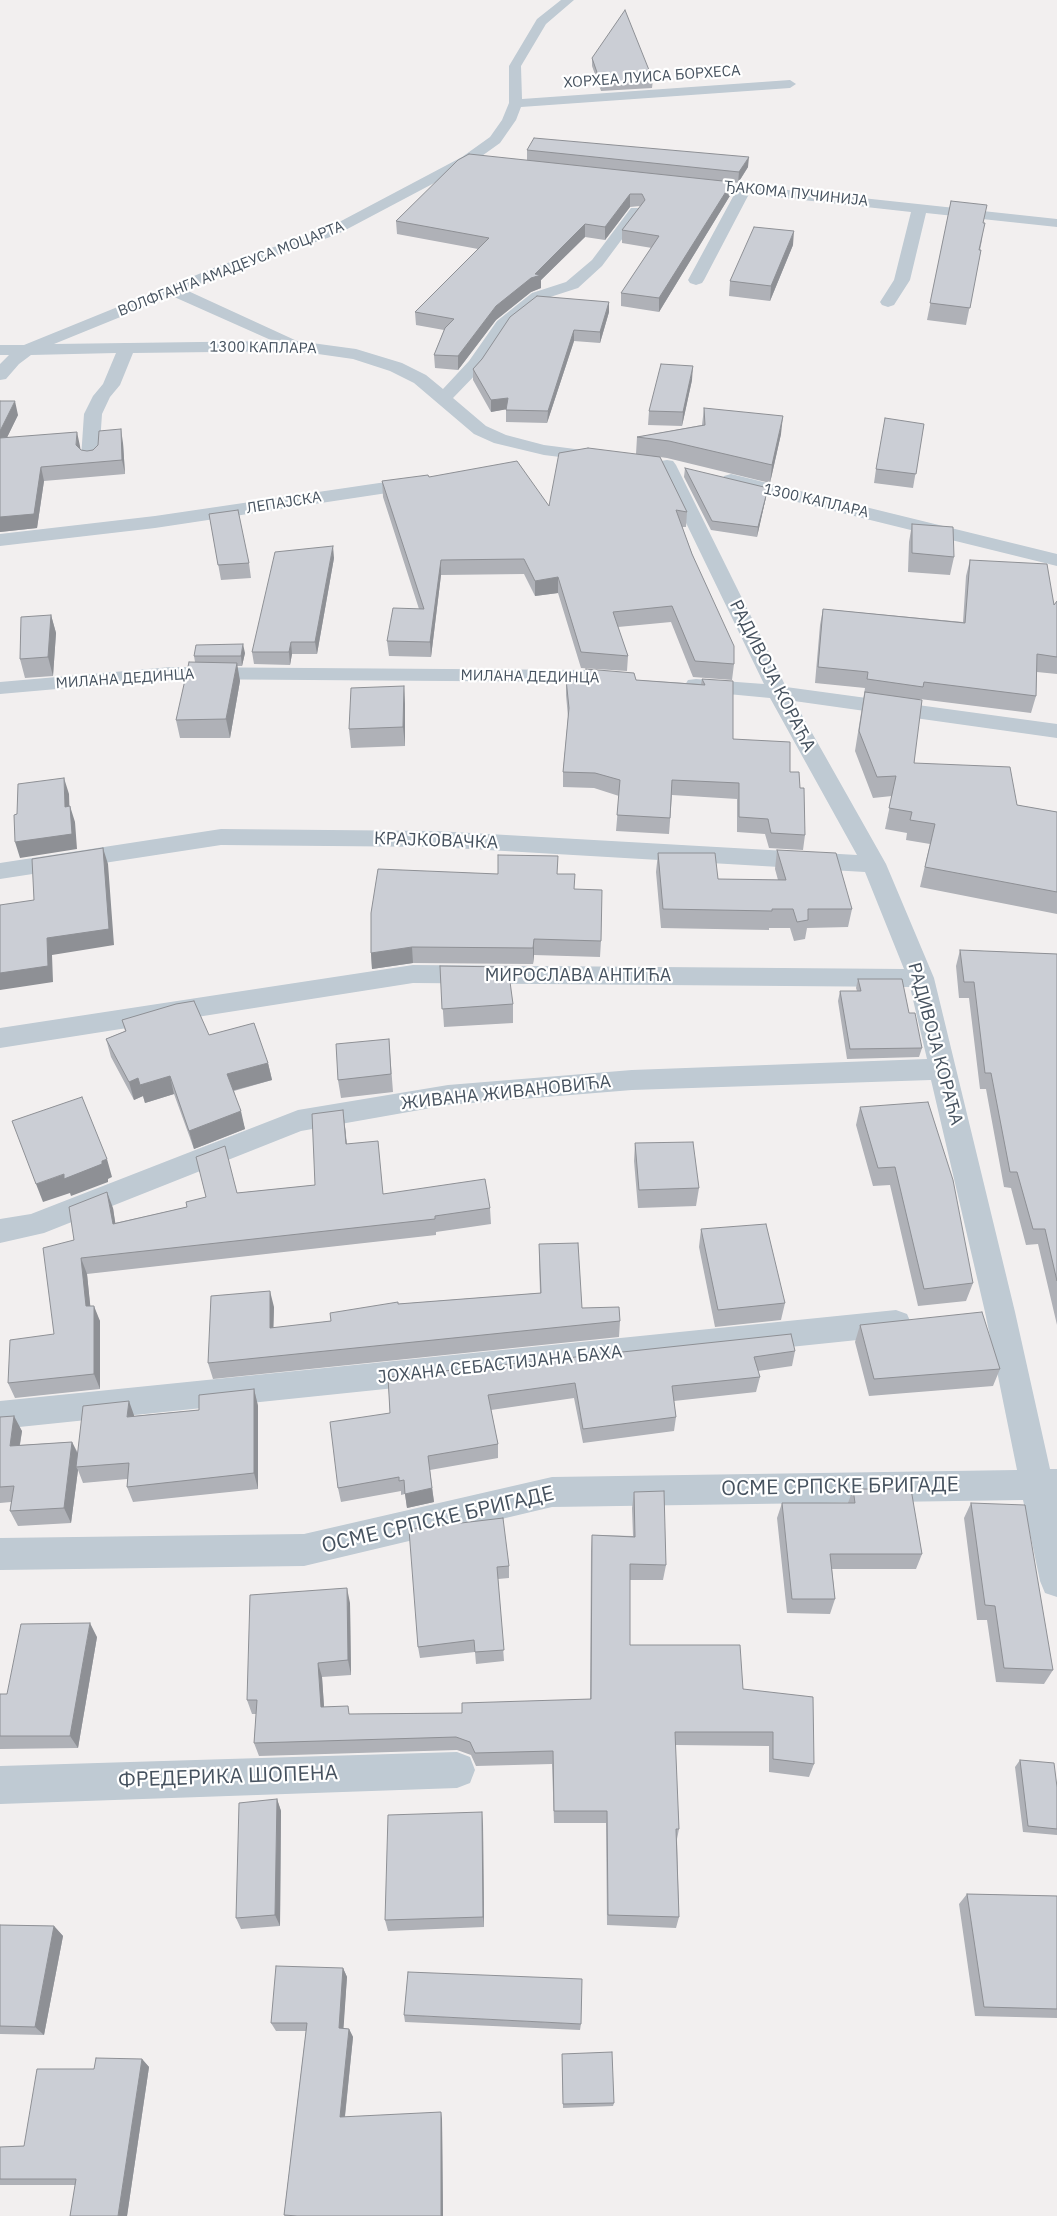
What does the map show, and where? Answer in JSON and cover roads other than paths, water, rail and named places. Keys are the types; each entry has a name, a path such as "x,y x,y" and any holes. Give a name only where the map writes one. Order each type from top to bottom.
{"street":[{"name":"ВОЛФГАНГА АМАДЕУСА МОЦАРТА","path":"26,350 221,270 331,232 467,160 495,140 509,120 516,103 515,66 541,22 568,0"},
{"name":"ХОРХЕА ЛУИСА БОРХЕСА","path":"516,103 790,84"},
{"path":"467,160 487,162"},
{"name":"ЂАКОМА ПУЧИНИЈА","path":"685,182 1057,223"},
{"path":"696,280 744,189"},
{"path":"888,302 902,280 920,207"},
{"path":"444,398 476,365 502,324 538,296 572,285 597,263 636,211"},
{"path":"172,290 297,346"},
{"name":"1300 КАПЛАРА","path":"0,350 297,346 356,354 396,367 420,379 480,430 500,439 566,453 620,460"},
{"path":"90,458 93,414 102,396 111,385 127,348"},
{"path":"0,375 26,350"},
{"path":"519,463 566,453"},
{"name":"РАДИВОЈА КОРАЋА","path":"667,466 778,692 874,864 921,978 942,1069 986,1314 1046,1484 1057,1581"},
{"name":"1300 КАПЛАРА","path":"715,477 1057,560"},
{"name":"ЛЕПАЈСКА","path":"0,540 155,522 433,480"},
{"name":"МИЛАНА ДЕДИНЦА","path":"0,688 171,674 586,676 643,681"},
{"path":"672,684 778,692 1057,731"},
{"name":"КРАЈКОВАЧКА","path":"0,871 221,837 436,839 874,864"},
{"name":"МИРОСЛАВА АНТИЋА","path":"0,1038 413,974 921,978"},
{"name":"ЖИВАНА ЖИВАНОВИЋА","path":"0,1231 34,1225 298,1121 448,1095 632,1080 942,1069"},
{"name":"ЈОХАНА СЕБАСТИЈАНА БАХА","path":"0,1416 921,1320"},
{"name":"ОСМЕ СРПСКЕ БРИГАДЕ","path":"0,1554 304,1550 552,1492 1046,1484"},
{"name":"ФРЕДЕРИКА ШОПЕНА","path":"0,1785 457,1770"}]}
